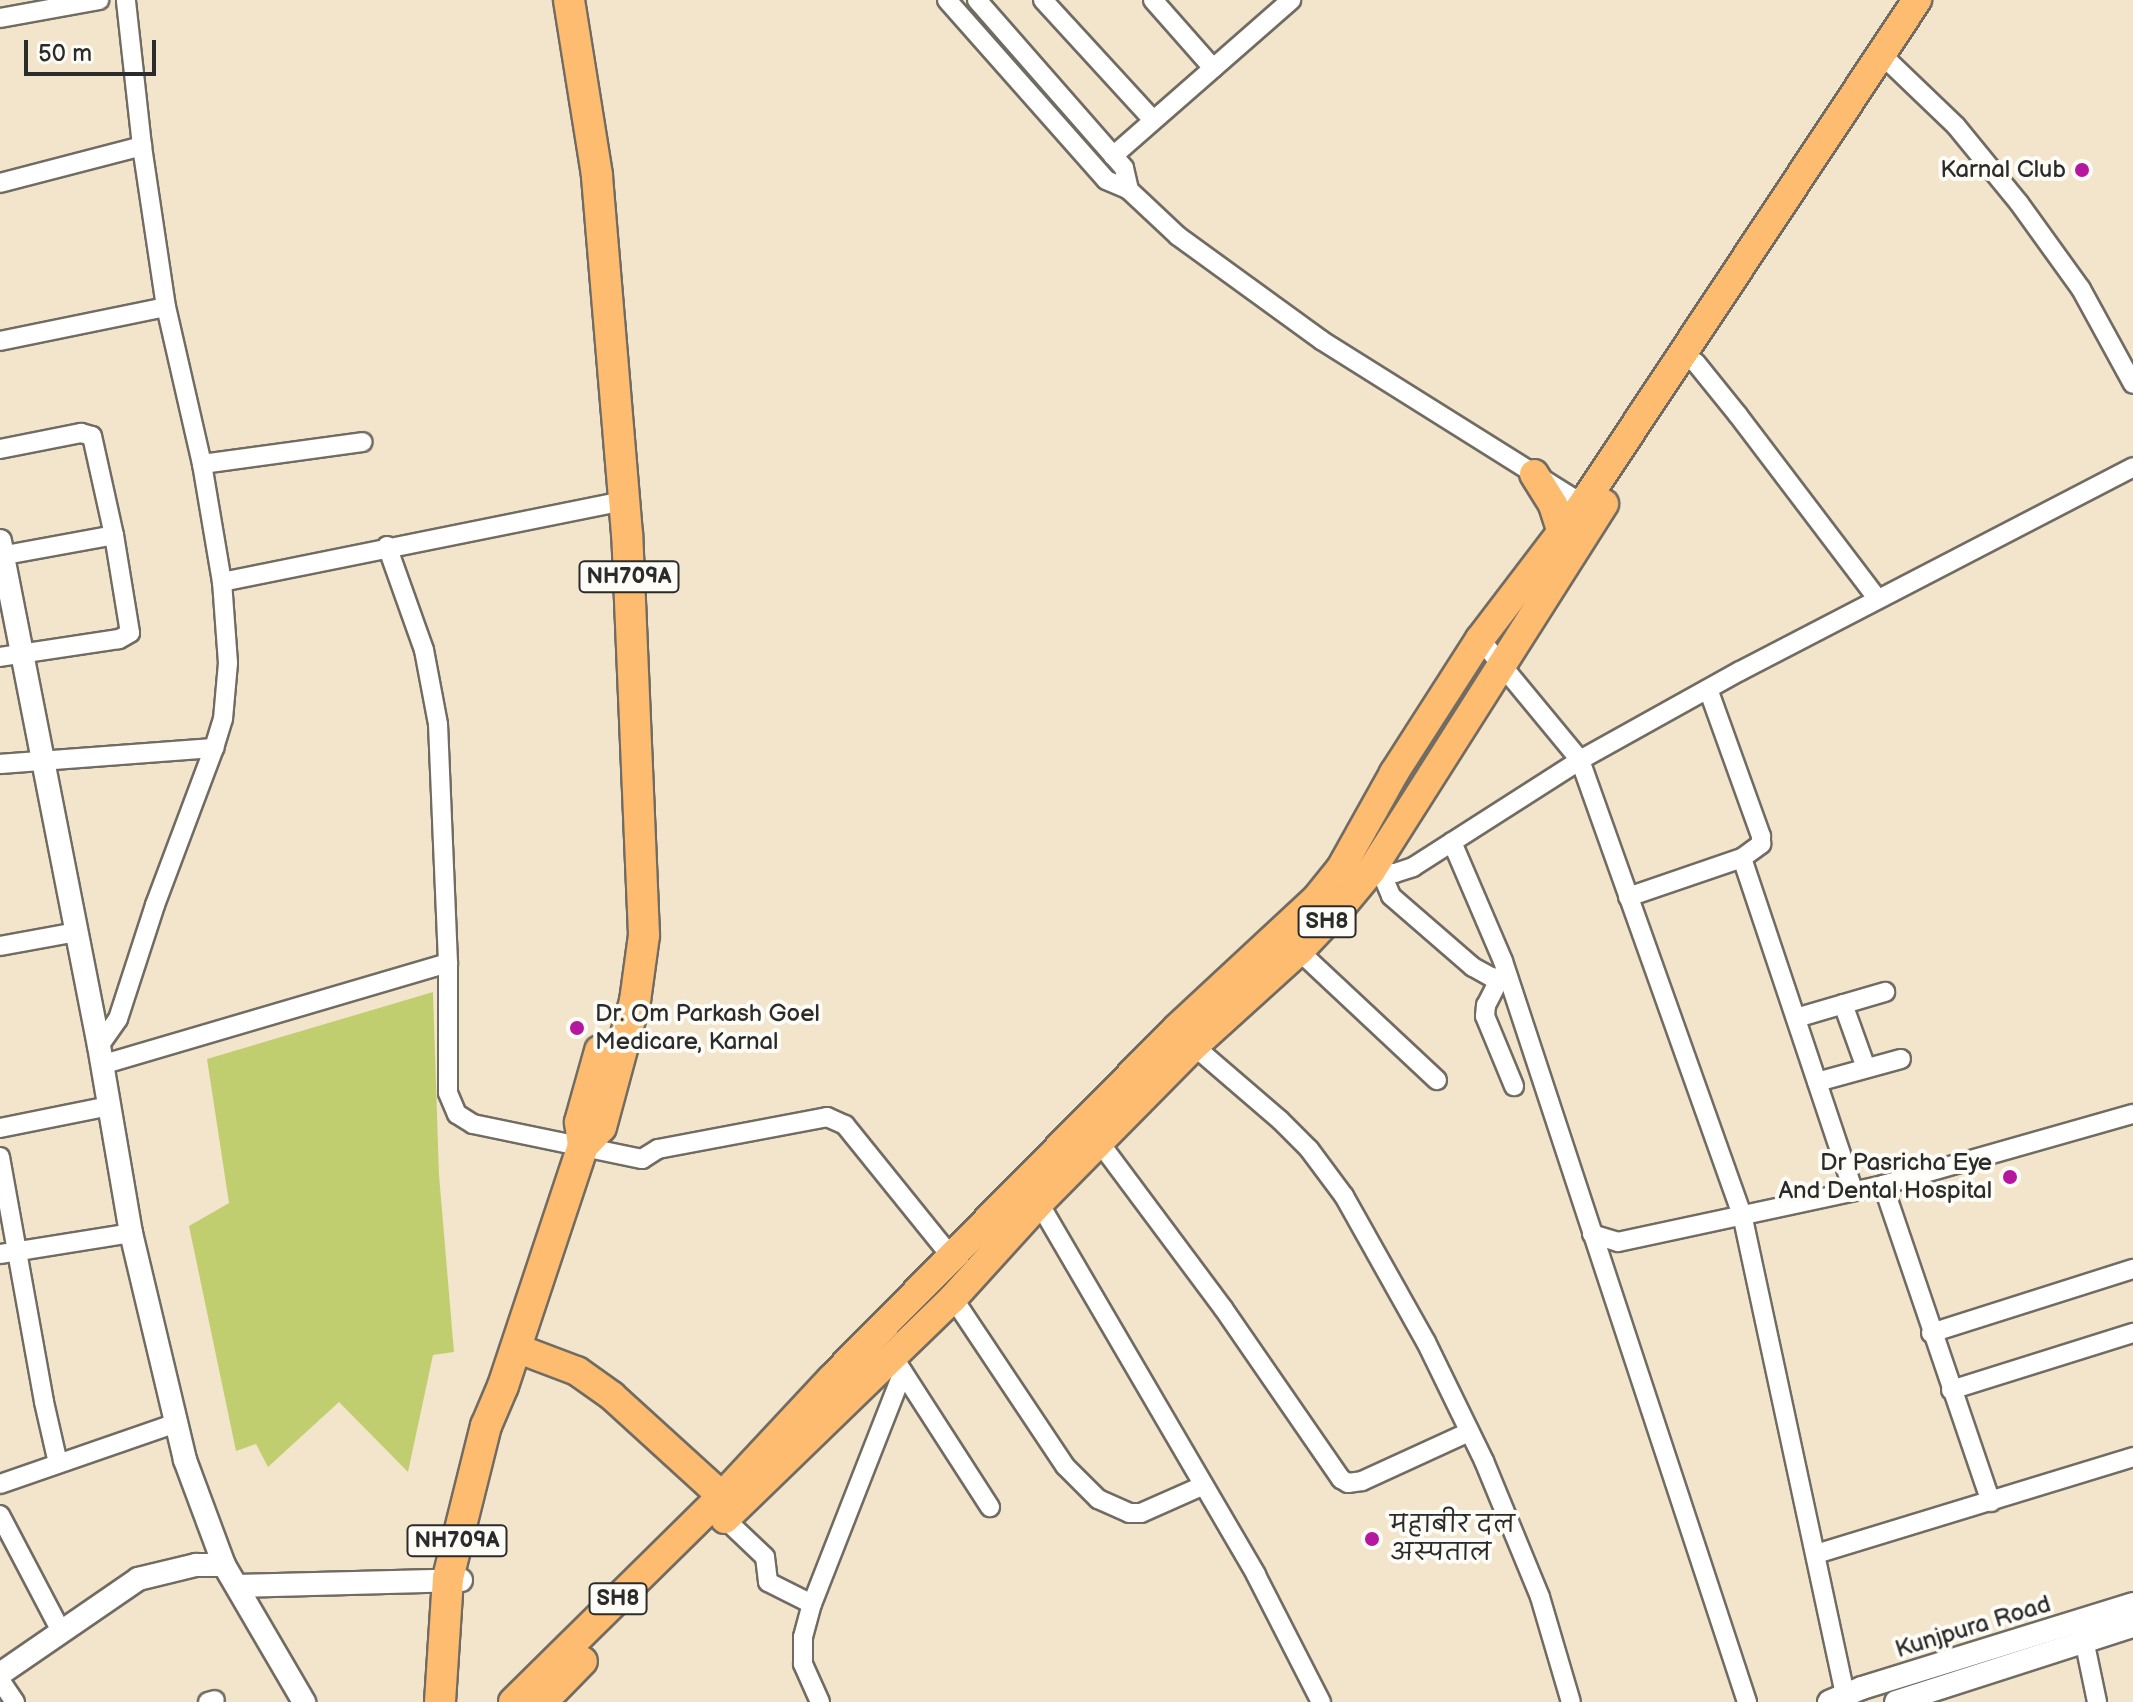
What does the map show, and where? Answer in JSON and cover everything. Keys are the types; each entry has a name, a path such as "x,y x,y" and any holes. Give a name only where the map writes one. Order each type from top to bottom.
{"highway":[{"name":"NH709A","path":"551,0 578,170 615,503"},
{"name":"NH709A","path":"440,1702 455,1579 486,1426 503,1386 583,1146 580,1122 616,993 625,925 615,503 597,175 569,0"},
{"name":"NH709A","path":"455,1579 455,1702"}],"main road":[{"name":"SH8","path":"1888,60 1917,0"},
{"name":"SH8","path":"1244,982 1299,951 1376,871 1501,666 1590,509 1888,60 1938,0"},
{"path":"1534,474 1553,505 1562,532"},
{"name":"SH8","path":"724,1507 831,1379 1244,982 1341,868 1394,773 1480,639 1562,532 1590,509"},
{"name":"SH8","path":"513,1702 724,1507 898,1365 953,1298 1039,1203 1100,1143 1124,1100"},
{"path":"516,1348 577,1371 612,1396 724,1507"},
{"name":"SH8","path":"543,1702 664,1565"}],"street":[{"path":"0,18 99,0"},
{"path":"100,1055 118,1019 155,905 214,748 223,719 228,675 222,582 202,464 166,307 142,146 126,0"},
{"path":"947,0 1106,180 1129,190 1178,236 1321,340 1590,509"},
{"path":"977,0 1124,168 1129,190"},
{"path":"1043,0 1153,120"},
{"path":"1153,0 1213,68"},
{"path":"1113,156 1291,0"},
{"path":"1888,60 1956,126 2019,203 2081,289 2133,384"},
{"path":"0,183 142,146"},
{"path":"0,341 166,307"},
{"path":"1688,359 1877,598"},
{"path":"0,449 81,433 92,436 114,535 129,635 10,656"},
{"path":"202,464 362,442"},
{"path":"1376,871 1405,871 1580,760 1877,598 2133,467"},
{"path":"222,582 387,546 615,503"},
{"path":"114,535 1,551 10,656 42,758 131,1233 185,1460 224,1565 304,1702"},
{"path":"387,546 424,650 434,691 448,963 448,1093 457,1114 473,1124 642,1159 658,1149 827,1117 845,1125 953,1259"},
{"path":"1480,639 1580,760 1742,1214 1816,1554 1841,1700"},
{"path":"1628,897 1742,858 1755,851 1761,836 1708,689"},
{"path":"0,764 42,758 214,748"},
{"path":"1452,842 1505,979 1747,1702"},
{"path":"1742,858 1853,1189"},
{"path":"1376,871 1391,896 1473,967 1505,979"},
{"path":"0,946 77,932"},
{"path":"1299,951 1437,1080"},
{"path":"100,1055 448,963"},
{"path":"1505,979 1486,1005 1485,1016 1514,1086"},
{"path":"1796,1018 1885,992"},
{"path":"1843,1004 1866,1068"},
{"path":"1185,1038 1280,1120 1309,1149 1344,1196 1426,1342 1469,1432 1540,1597 1571,1702"},
{"path":"1817,1082 1901,1059"},
{"path":"0,1128 109,1106"},
{"path":"1592,1234 1618,1242 1883,1185 2133,1114"},
{"path":"1100,1143 1223,1308 1341,1479 1348,1483 1362,1481 1469,1432"},
{"path":"0,1157 8,1252 58,1463"},
{"path":"1883,1185 1991,1502"},
{"path":"1039,1203 1274,1606 1321,1702"},
{"path":"8,1252 131,1233"},
{"path":"1931,1333 2133,1269"},
{"path":"953,1298 1065,1466 1098,1499 1129,1513 1141,1513 1202,1486"},
{"path":"881,1332 898,1365 990,1507"},
{"path":"1951,1390 2133,1333"},
{"path":"820,1702 808,1681 801,1649 812,1604 898,1365"},
{"path":"0,1484 176,1423"},
{"path":"1816,1554 2133,1457"},
{"path":"724,1507 765,1557 768,1582 812,1604"},
{"path":"0,1515 61,1631"},
{"path":"15,1702 0,1677 138,1579 196,1565 224,1565"},
{"path":"238,1586 455,1579"},
{"name":"Kunjpura Road","path":"1841,1700 2082,1631 2133,1604"},
{"path":"1899,1702 2082,1631 2133,1626"},
{"path":"2082,1631 2097,1702"}],"green space":[{"path":"433,992 439,1175 454,1352 433,1355 408,1472 339,1402 268,1467 256,1444 236,1451 189,1226 229,1203 207,1059"}],"place":[{"name":"Karnal Club","path":"2082,170"},
{"name":"Dr. Om Parkash Goel Medicare, Karnal","path":"577,1028"},
{"name":"Dr Pasricha Eye And Dental Hospital","path":"2010,1177"},
{"name":"महाबीर दल अस्पताल","path":"1372,1539"}]}
